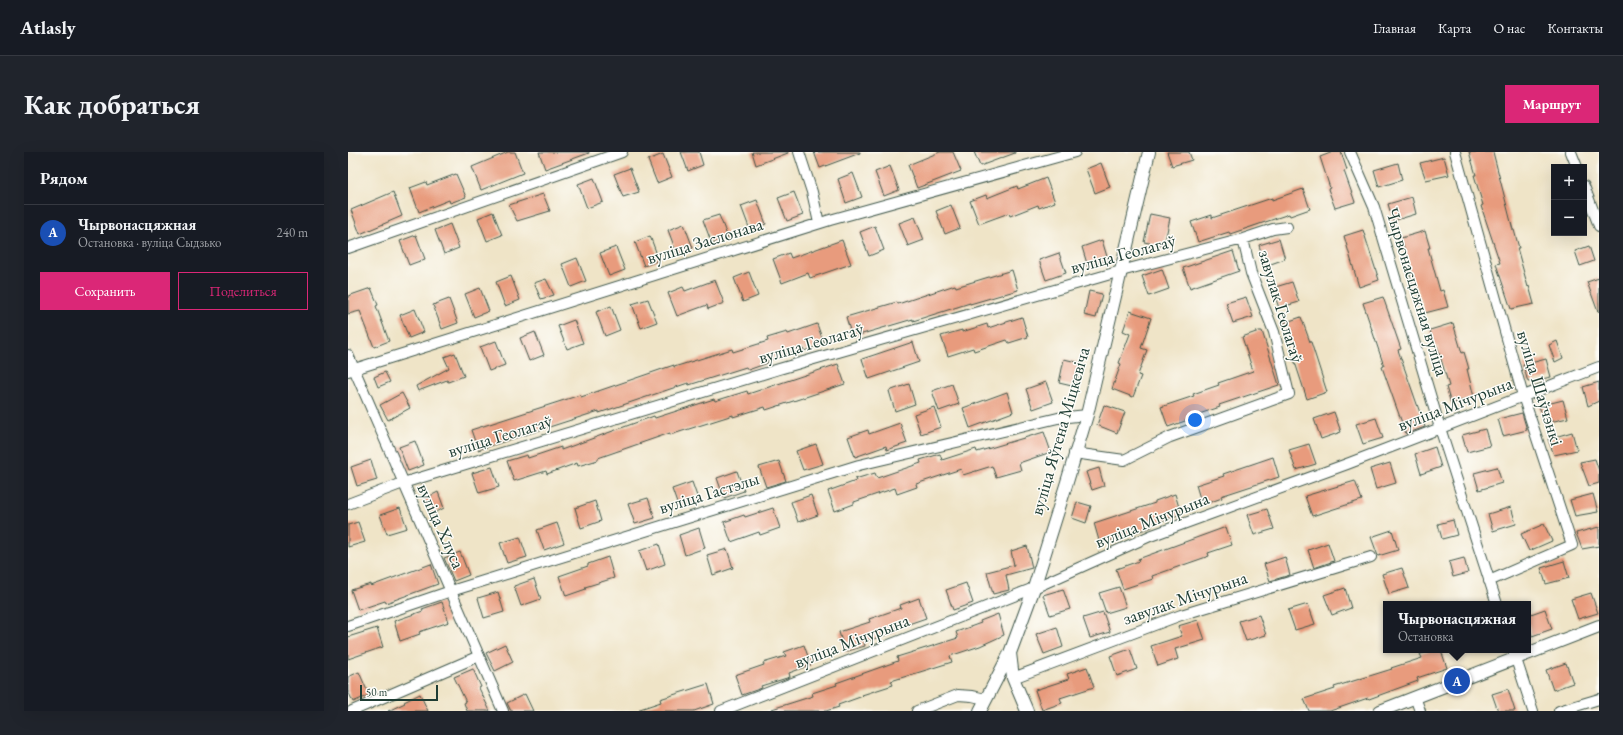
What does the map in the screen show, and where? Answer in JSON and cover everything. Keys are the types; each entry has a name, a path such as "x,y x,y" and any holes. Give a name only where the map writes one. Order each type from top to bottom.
{"street":[{"path":"348,248 622,152"},
{"path":"799,152 812,192 819,223"},
{"name":"вуліца Заслонава","path":"351,370 819,223 1075,152"},
{"name":"вуліца Яўгена Міцкевіча","path":"980,711 1010,654 1034,588 1067,482 1074,453 1087,415 1149,152"},
{"name":"Чырвонасцяжная вуліца","path":"1350,152 1374,207 1440,428 1496,601"},
{"name":"вуліца Шаўчэнкі","path":"1455,152 1523,396 1572,545 1489,581"},
{"path":"1571,152 1576,164"},
{"path":"1587,194 1599,226"},
{"name":"вуліца Геолагаў","path":"348,504 403,483 779,369 1120,271 1242,240 1274,229 1287,227"},
{"name":"завулак Геолагаў","path":"1074,453 1124,460 1170,437 1289,394 1274,332 1251,273 1242,240"},
{"name":"вуліца Хлуса","path":"348,355 351,370 403,483 503,711"},
{"name":"вуліца Мічурына","path":"721,711 1034,588 1150,536 1347,464 1599,367"},
{"name":"вуліца Гастэлы","path":"348,626 451,591 859,465 1058,418 1087,415"},
{"name":"завулак Мічурына","path":"1013,678 1181,615 1371,557"},
{"path":"1531,648 1599,626"},
{"path":"1010,654 1013,678 1027,711"},
{"path":"1380,711 1514,654 1532,711"},
{"path":"352,711 479,656"},
{"path":"917,711 958,695 986,699"},
{"path":"1415,697 1420,711"},
{"path":"1559,711 1599,699"}],"building":[{"path":"508,152 515,152 523,173 481,190 472,167"},
{"path":"539,152 589,152 589,153 545,169"},
{"path":"681,152 699,152 703,165 688,171"},
{"path":"752,152 788,152 788,153 756,165"},
{"path":"814,152 860,152 860,153 820,168"},
{"path":"940,152 953,152 961,171 917,188 908,165"},
{"path":"974,152 1015,152 1015,153 980,166"},
{"path":"1167,152 1189,152 1192,160 1172,166"},
{"path":"1333,152 1341,152 1347,170 1344,171 1355,202 1335,208 1328,189 1330,188 1320,157"},
{"path":"1469,152 1493,152 1519,248 1517,248 1534,304 1511,309 1496,264 1500,263 1481,206 1483,205"},
{"path":"663,154 672,177 657,183 648,160"},
{"path":"1444,157 1449,175 1426,180 1420,163"},
{"path":"1101,163 1110,187 1095,193 1086,169"},
{"path":"1398,163 1402,180 1379,187 1374,170"},
{"path":"890,166 899,190 884,196 875,172"},
{"path":"630,168 639,192 623,197 614,174"},
{"path":"853,173 862,197 846,203 838,179"},
{"path":"456,174 466,197 450,203 449,200 419,212 410,188 426,182 427,185"},
{"path":"594,178 603,202 587,208 578,184"},
{"path":"1046,178 1055,202 1039,208 1038,205 1010,216 1009,213 979,224 970,201 986,195 987,198 1017,186 1018,189"},
{"path":"1303,189 1310,209 1290,216 1289,214 1230,234 1229,232 1198,242 1191,222 1212,215 1212,218"},
{"path":"393,192 402,216 360,234 351,210"},
{"path":"794,192 803,215 787,221 778,198"},
{"path":"543,194 550,211 517,221 509,205"},
{"path":"1412,197 1416,214 1393,221 1388,204"},
{"path":"757,200 766,224 750,230 741,206"},
{"path":"951,205 960,228 945,234 936,211"},
{"path":"493,212 502,235 487,241 478,218"},
{"path":"1150,214 1170,218 1164,246 1144,242"},
{"path":"719,215 728,238 712,244 703,220"},
{"path":"915,217 924,240 908,246 899,223"},
{"path":"450,224 459,248 444,254 435,230"},
{"path":"684,224 693,248 677,254 668,230"},
{"path":"875,226 884,250 869,256 860,232"},
{"path":"1363,230 1379,280 1359,287 1344,236"},
{"path":"1425,231 1430,248 1428,248 1440,291 1443,290 1448,307 1425,313 1416,284 1413,285 1408,269 1410,268 1401,238"},
{"path":"416,235 425,259 409,265 400,241"},
{"path":"650,236 659,260 644,266 635,242"},
{"path":"1279,239 1285,259 1265,266 1259,245"},
{"path":"842,240 851,264 810,278 808,273 782,283 773,259 789,253 791,258"},
{"path":"1102,240 1108,260 1088,267 1082,247"},
{"path":"1589,246 1594,261 1580,266 1575,251"},
{"path":"616,247 625,270 609,276 600,253"},
{"path":"1233,251 1239,271 1190,288 1183,268"},
{"path":"1059,253 1066,273 1046,280 1039,260"},
{"path":"577,258 586,281 571,287 562,264"},
{"path":"1162,269 1169,289 1149,296 1142,276"},
{"path":"1012,270 1018,290 913,321 913,319 852,337 846,317 897,302 898,304 955,285 956,287"},
{"path":"749,272 758,296 743,302 734,278"},
{"path":"511,276 520,300 505,306 496,282"},
{"path":"1599,278 1599,311 1598,312 1587,282"},
{"path":"546,279 554,295 541,299 534,283"},
{"path":"715,280 724,303 708,309 707,305 677,316 668,293 683,287 685,291"},
{"path":"1292,282 1299,302 1279,308 1272,288"},
{"path":"371,288 389,341 374,347 360,311 348,314 348,296"},
{"path":"480,288 489,311 474,317 465,294"},
{"path":"1089,291 1102,294 1096,318 1084,315"},
{"path":"1246,297 1253,317 1233,323 1226,303"},
{"path":"1383,297 1401,349 1398,350 1425,427 1406,434 1382,367 1384,366 1363,303"},
{"path":"449,299 458,323 442,329 433,305"},
{"path":"648,299 657,322 641,328 632,304"},
{"path":"611,306 620,330 605,336 596,312"},
{"path":"415,309 424,332 409,338 400,315"},
{"path":"1130,311 1151,318 1141,348 1147,350 1138,375 1141,376 1133,397 1112,389 1121,364 1119,363 1130,334 1123,331"},
{"path":"1022,317 1028,337 1009,343 1007,340 974,351 973,348 948,356 941,336 962,330 962,332 987,324 988,328"},
{"path":"1301,317 1311,342 1327,392 1307,399 1281,324"},
{"path":"574,320 583,343 567,349 558,326"},
{"path":"1453,323 1462,353 1464,352 1469,369 1467,369 1474,397 1451,404 1446,387 1449,386 1437,346 1434,347 1430,330"},
{"path":"817,324 824,344 804,351 803,348 767,361 768,363 748,370 746,367 689,385 688,383 599,413 599,411 478,450 471,430 580,395 581,397 674,365 674,367 732,349 733,352 768,341 767,338 787,332 788,334"},
{"path":"1262,331 1279,385 1219,405 1220,407 1187,418 1188,420 1168,427 1161,407 1194,396 1193,394 1219,385 1218,383 1253,371 1242,337"},
{"path":"535,332 544,355 529,361 520,338"},
{"path":"496,341 505,365 489,371 480,347"},
{"path":"1557,341 1563,358 1555,362 1549,345"},
{"path":"913,342 919,362 869,379 862,359"},
{"path":"455,353 464,376 448,382 447,380 418,391 416,386 449,368 444,357"},
{"path":"1064,359 1081,363 1076,387 1059,383"},
{"path":"1546,359 1551,377 1528,382 1523,365"},
{"path":"838,364 845,384 766,410 765,407 733,417 733,415 670,435 670,433 578,466 577,463 547,474 546,471 514,481 507,461 527,455 528,458 561,447 561,450 654,416 655,418 714,399 715,401 747,391 748,394"},
{"path":"385,372 390,382 378,387 374,377"},
{"path":"1046,382 1053,402 1033,409 1026,389"},
{"path":"1599,382 1599,401 1588,406 1583,387"},
{"path":"909,384 915,404 895,411 889,391"},
{"path":"952,384 959,404 939,411 932,391"},
{"path":"1007,392 1013,412 970,428 963,408"},
{"path":"402,393 410,408 388,420 380,405"},
{"path":"1563,400 1568,418 1545,423 1539,406"},
{"path":"1104,405 1125,412 1117,433 1097,425"},
{"path":"934,407 941,427 921,434 914,414"},
{"path":"1334,412 1341,432 1321,439 1314,419"},
{"path":"1522,413 1527,430 1503,436 1498,419"},
{"path":"1376,418 1383,438 1363,444 1356,424"},
{"path":"900,423 907,443 887,450 886,446 855,457 848,437 868,430 869,434"},
{"path":"1485,429 1490,446 1467,452 1462,435"},
{"path":"1044,432 1051,452 1019,463 1021,470 996,477 992,466 963,475 961,469 916,484 917,487 897,494 895,488 854,502 854,504 835,511 828,491 856,481 855,479 875,473 877,478 921,463 920,460 940,454 942,460 976,449 977,452"},
{"path":"1572,432 1577,450 1554,455 1548,439"},
{"path":"415,441 424,465 408,471 399,447"},
{"path":"816,444 823,464 803,470 796,451"},
{"path":"1309,444 1316,464 1296,470 1289,450"},
{"path":"1435,447 1441,467 1421,474 1415,454"},
{"path":"1273,457 1279,477 1221,496 1222,498 1202,505 1196,485"},
{"path":"1595,459 1599,471 1599,483 1589,486 1580,462"},
{"path":"371,460 377,480 357,486 351,467"},
{"path":"779,461 786,481 766,487 759,467"},
{"path":"1390,463 1396,483 1376,489 1370,469"},
{"path":"492,467 499,487 479,493 472,473"},
{"path":"1497,467 1502,483 1479,490 1474,473"},
{"path":"1099,468 1104,486 1092,490 1086,472"},
{"path":"737,471 744,491 724,498 717,478"},
{"path":"1355,481 1362,500 1312,516 1305,496"},
{"path":"692,482 699,502 679,509 672,489"},
{"path":"438,492 444,508 431,515 424,499"},
{"path":"1175,494 1181,514 1151,525 1152,527 1100,544 1094,523 1155,503 1155,501"},
{"path":"1593,494 1598,512 1575,516 1570,500"},
{"path":"811,495 818,515 798,522 791,502"},
{"path":"648,498 655,518 635,524 628,504"},
{"path":"595,501 601,521 581,528 575,508"},
{"path":"1077,502 1091,506 1086,523 1072,518"},
{"path":"1511,507 1516,524 1493,531 1488,514"},
{"path":"400,508 407,528 387,534 380,515"},
{"path":"773,508 780,528 760,535 759,532 731,542 724,522 744,515 745,517"},
{"path":"1267,509 1274,529 1254,535 1247,515"},
{"path":"1453,520 1457,535 1442,539 1438,524"},
{"path":"358,522 365,542 348,547 348,525"},
{"path":"557,523 564,543 544,550 537,530"},
{"path":"1544,524 1552,541 1529,551 1521,534"},
{"path":"1226,527 1232,545 1208,553 1209,556 1152,576 1153,579 1123,589 1116,569 1139,561 1138,559"},
{"path":"1599,527 1599,546 1582,549 1576,533"},
{"path":"699,528 705,548 685,555 679,535"},
{"path":"1392,530 1398,550 1378,556 1371,537"},
{"path":"520,537 527,557 507,563 500,543"},
{"path":"1328,543 1334,561 1314,568 1308,550"},
{"path":"659,544 665,564 646,571 639,551"},
{"path":"1027,546 1032,568 1006,575 1009,590 993,594 987,572 1014,565 1011,551"},
{"path":"727,549 733,568 713,575 707,555"},
{"path":"460,552 469,575 454,581 444,558"},
{"path":"608,557 614,578 585,587 586,589 566,596 559,576"},
{"path":"1285,557 1290,575 1270,581 1264,564"},
{"path":"1464,558 1468,573 1453,577 1449,562"},
{"path":"1564,561 1569,578 1546,584 1541,568"},
{"path":"431,564 438,584 386,603 385,601 358,610 351,590 371,584 371,586"},
{"path":"1402,568 1409,588 1389,594 1382,574"},
{"path":"534,579 541,599 521,606 514,586"},
{"path":"966,583 973,603 953,610 946,590"},
{"path":"1119,587 1126,607 1106,613 1099,593"},
{"path":"1345,588 1351,608 1332,615 1324,595"},
{"path":"1063,589 1070,609 1050,615 1043,595"},
{"path":"498,592 504,612 484,618 478,598"},
{"path":"1591,593 1598,613 1578,619 1571,599"},
{"path":"919,598 926,618 894,629 895,632 864,642 865,646 845,652 839,632 870,622 869,619 901,608 900,605"},
{"path":"442,602 449,622 419,632 420,634 400,641 394,621 423,611 422,609"},
{"path":"1308,604 1315,624 1295,630 1288,610"},
{"path":"1545,609 1552,629 1532,636 1531,614"},
{"path":"1103,612 1110,632 1090,638 1083,618"},
{"path":"998,614 1004,635 980,646 950,656 952,662 891,681 893,685 862,695 863,696 838,705 839,707 826,711 773,711 772,709 813,696 812,693 837,685 836,683 898,661 897,657 958,638 956,632 981,623 980,621"},
{"path":"1259,615 1266,635 1246,641 1239,621"},
{"path":"1198,620 1205,640 1175,649 1178,659 1158,666 1151,646 1182,636 1178,626"},
{"path":"1057,627 1063,647 1044,654 1036,634"},
{"path":"377,628 383,647 348,659 348,637"},
{"path":"505,644 513,662 495,671 486,653"},
{"path":"804,645 811,665 789,673 790,677 761,686 762,688 742,695 735,675 764,665 763,663 786,656 784,652"},
{"path":"1130,649 1137,669 1117,676 1110,656"},
{"path":"1442,653 1447,668 1417,678 1418,681 1369,699 1368,698 1330,711 1309,711 1304,699 1335,689 1334,687 1422,658 1420,654"},
{"path":"1566,663 1573,683 1553,690 1546,670"},
{"path":"1087,667 1094,687 1060,698 1062,703 1042,710 1035,690 1069,679 1067,674"},
{"path":"473,669 481,687 479,688 490,711 467,711 464,703 466,702 454,677"},
{"path":"359,672 369,695 353,702 348,691 348,677"},
{"path":"708,684 714,704 694,711 640,711 640,709 661,702 660,699"},
{"path":"1508,689 1515,711 1498,711 1492,694"},
{"path":"420,694 428,711 388,711 405,703 404,702"},
{"path":"525,694 533,711 511,711 507,703"}],"place":[{"name":"Чырвонасцяжная","path":"1457,681"}]}
